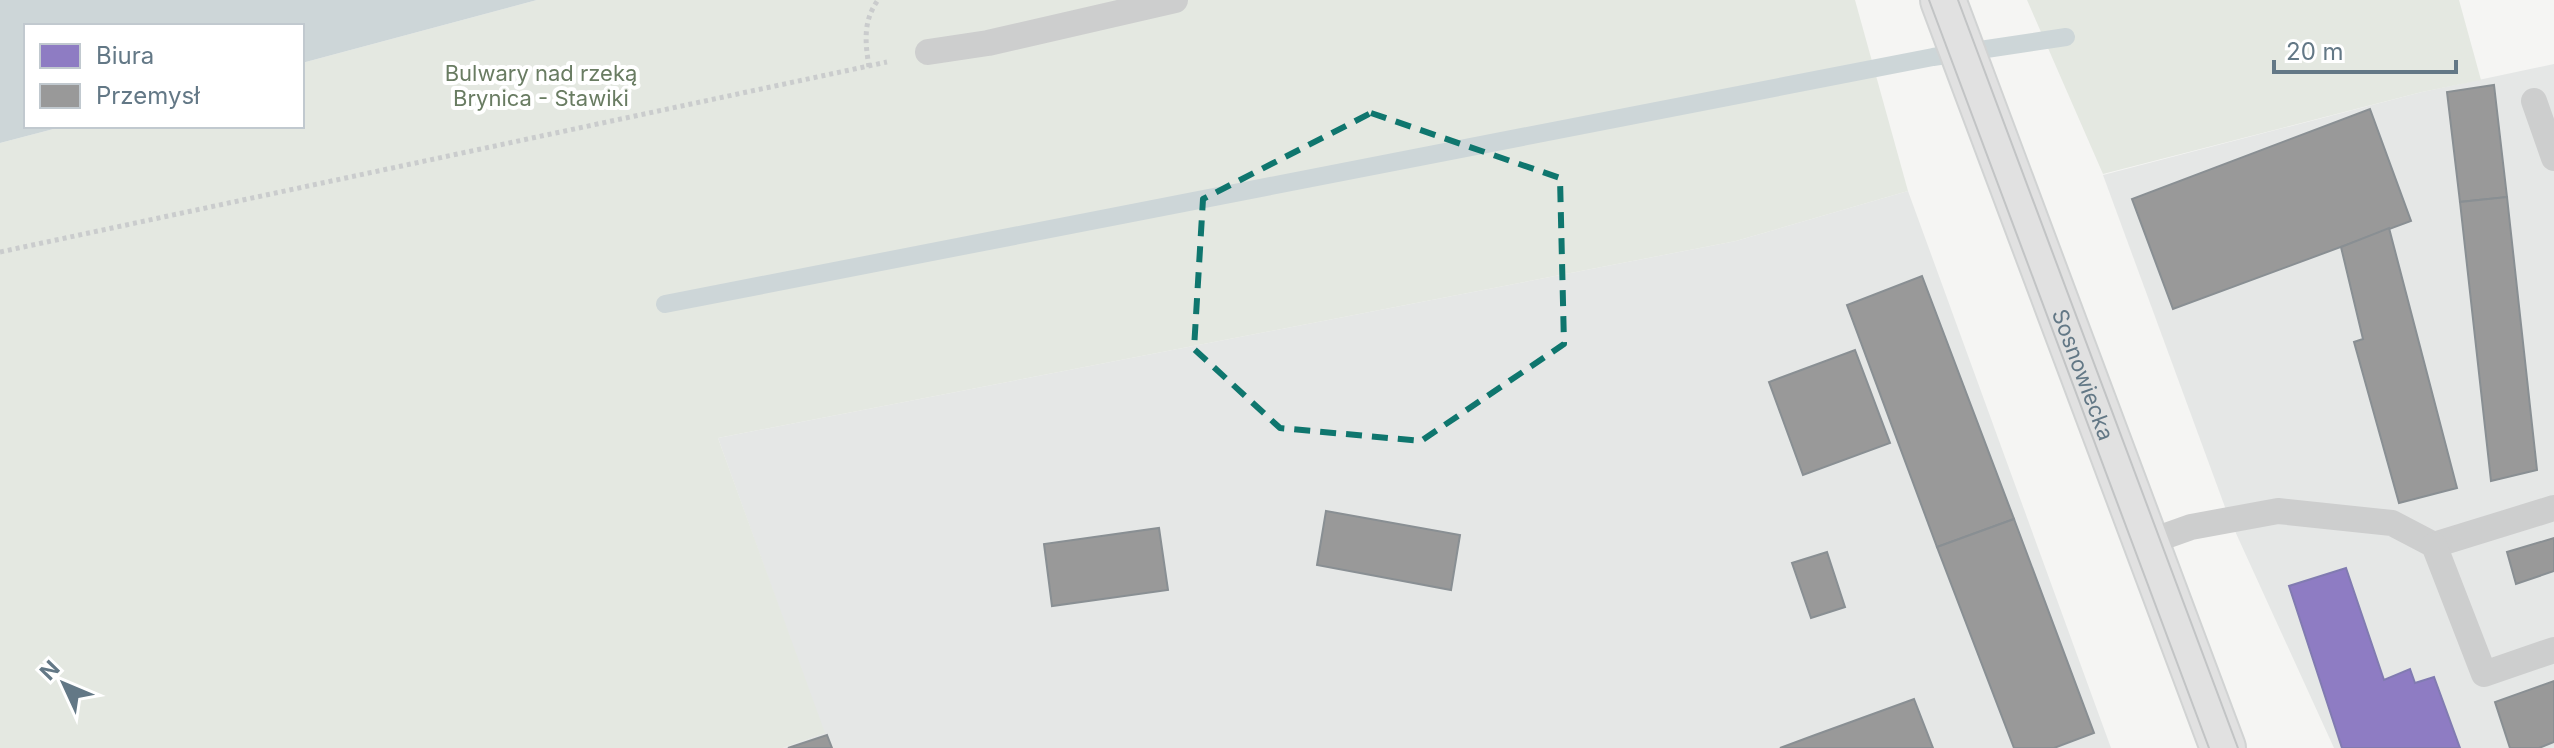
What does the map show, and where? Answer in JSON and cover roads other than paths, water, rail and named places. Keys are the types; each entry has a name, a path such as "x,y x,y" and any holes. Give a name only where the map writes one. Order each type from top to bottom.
{"street":[{"name":"Sosnowiecka","path":"1943,0 2223,748"}],"lane":[{"path":"928,52 988,43 1175,0"},
{"path":"2534,101 2554,158"},
{"path":"2434,545 2554,508"},
{"path":"2146,543 2191,527 2278,511 2392,523 2434,545 2484,674 2554,650"}],"waterway":[{"path":"665,304 1933,57 2066,37"}],"tram line":[{"path":"1929,0 2209,748"},
{"path":"1958,0 2238,748"}],"park label":[{"name":"Bulwary nad rzeką Brynica - Stawiki","path":"541,86"}]}
